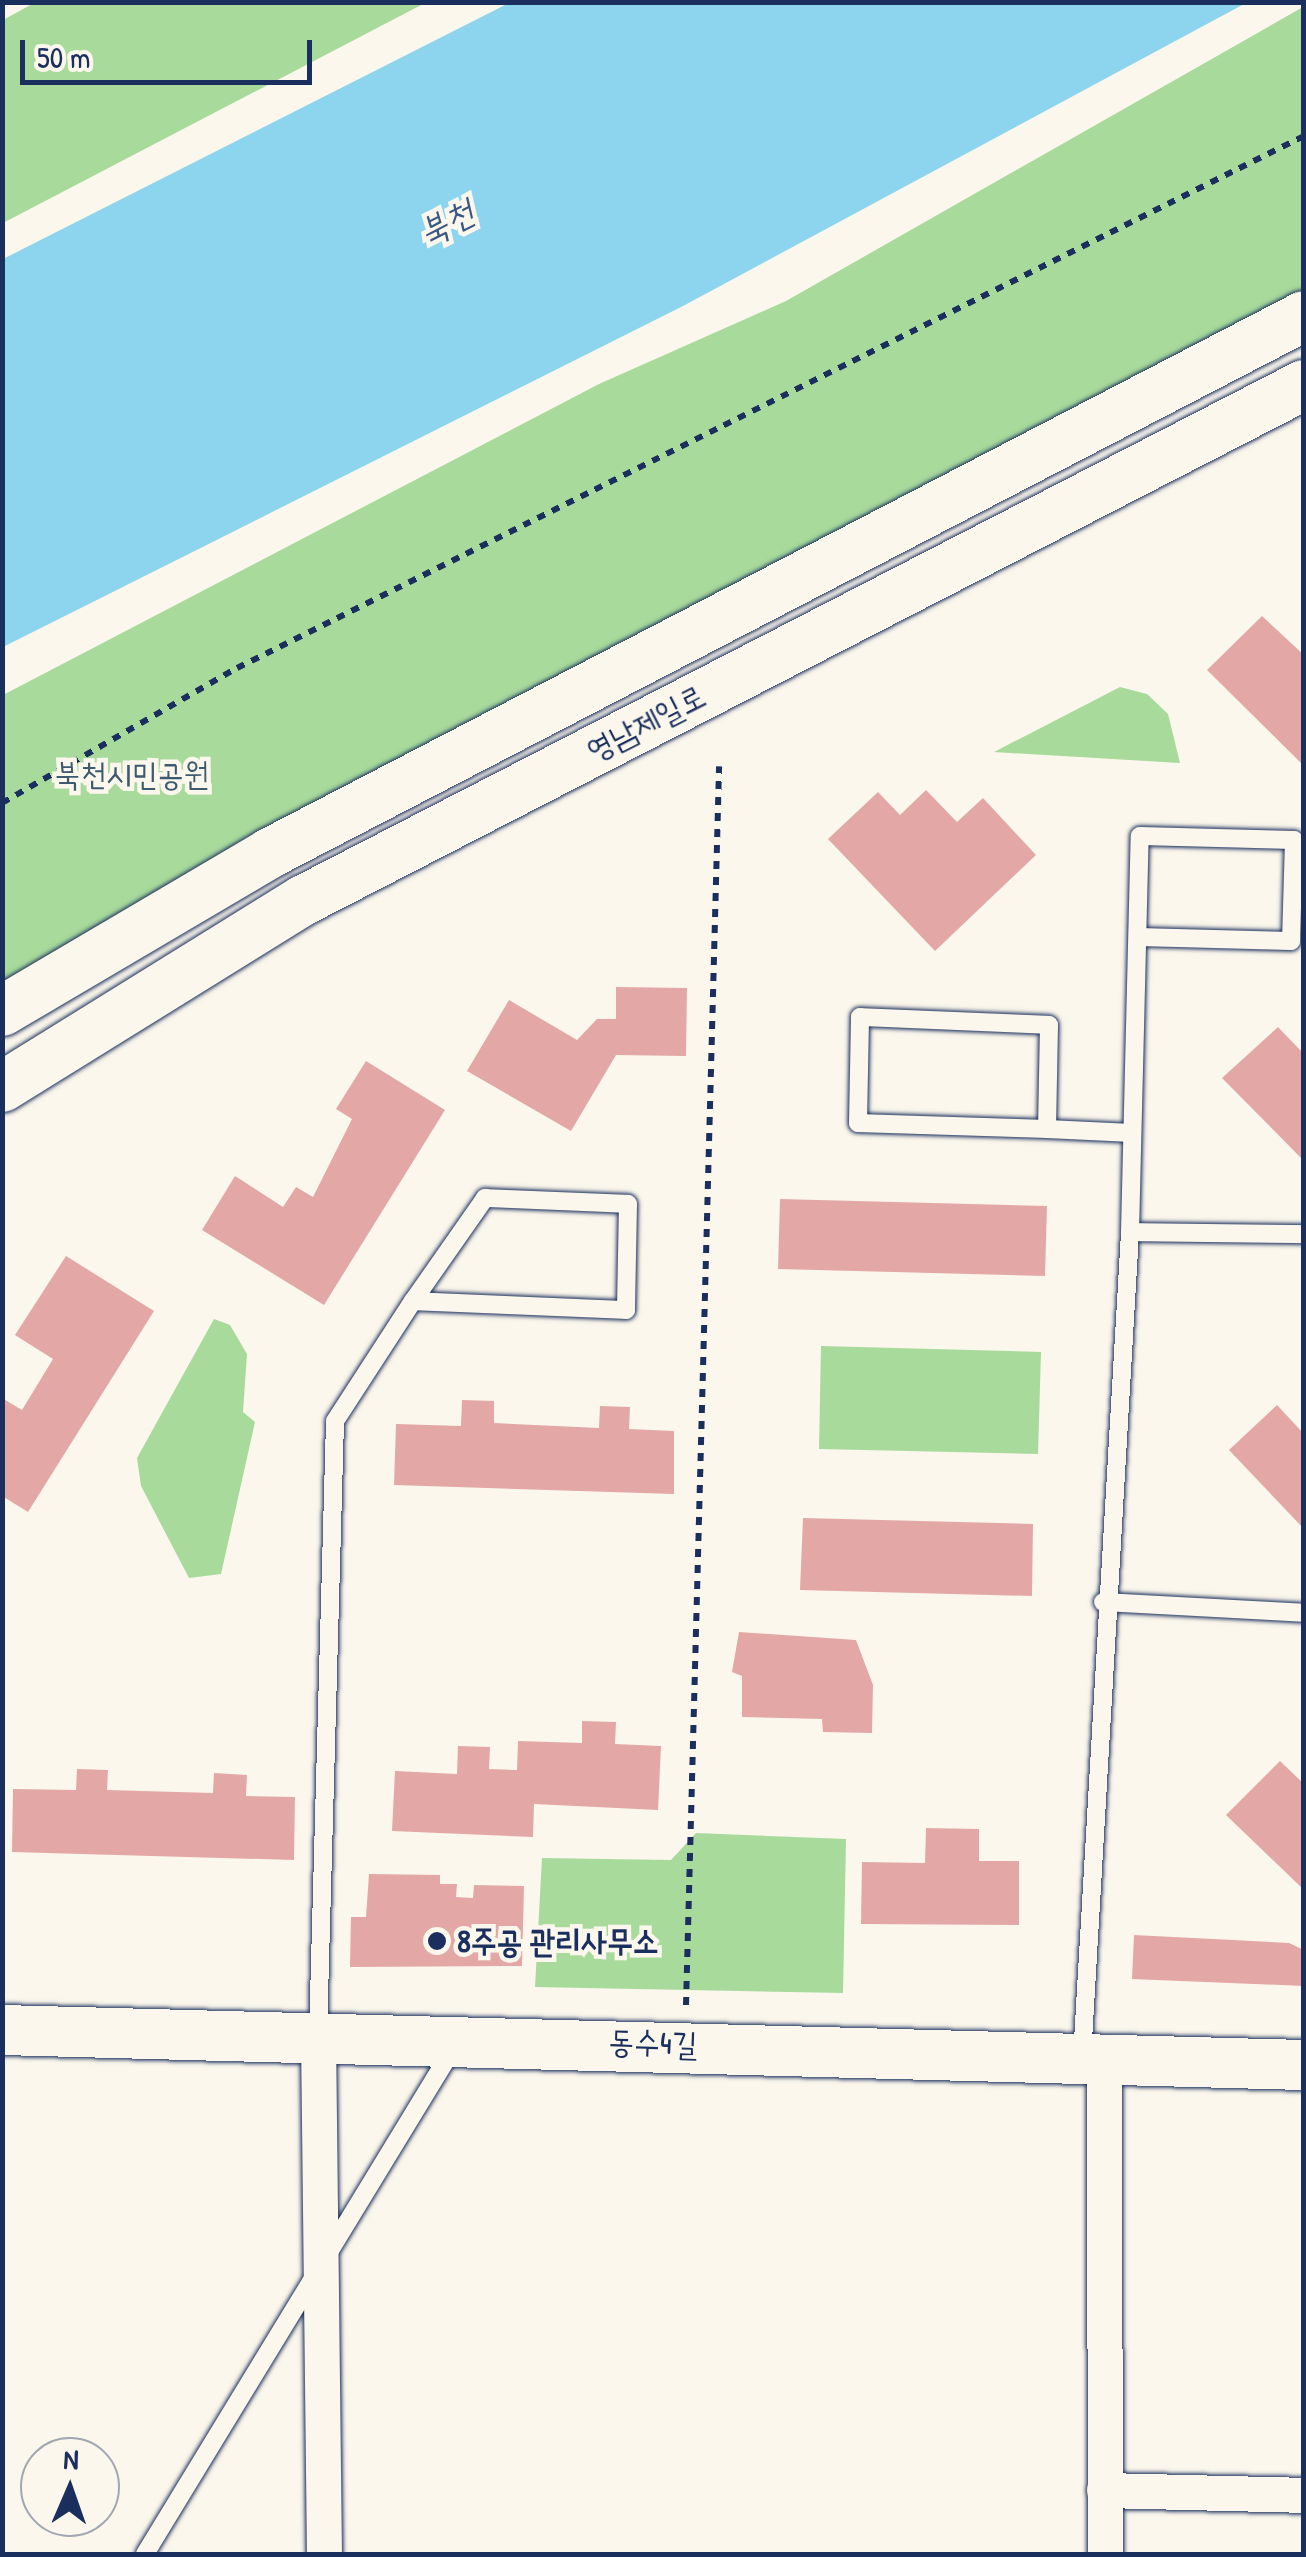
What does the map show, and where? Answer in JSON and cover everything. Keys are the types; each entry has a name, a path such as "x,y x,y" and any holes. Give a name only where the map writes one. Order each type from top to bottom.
{"street":[{"name":"영남제일로","path":"2,1011 270,853 1304,316"},
{"name":"영남제일로","path":"2,1087 304,900 1304,385"},
{"name":"동수4길","path":"2,2030 459,2038 1304,2065"},
{"path":"318,2035 324,2554"},
{"path":"1093,2059 1105,2554"},
{"path":"1104,2490 1304,2495"}],"lane":[{"path":"1093,2059 1103,1602 1130,1232 1140,836 1294,840 1291,941 1138,937"},
{"path":"1047,1128 1050,1025 860,1017 858,1123 1132,1134"},
{"path":"318,2035 335,1420 413,1301 485,1198 628,1204 626,1310 413,1301"},
{"path":"1130,1232 1304,1234"},
{"path":"1103,1602 1304,1613"},
{"path":"145,2554 321,2257 459,2038"}],"path":[{"path":"2,803 237,668 1304,136"},
{"path":"686,2011 719,766"}],"green space":[{"path":"34,3 425,3 3,223 3,20"},
{"name":"북천시민공원","path":"1303,7 1303,308 3,987 3,695 599,384 786,301"},
{"path":"1120,687 1147,694 1168,714 1180,763 994,752"},
{"path":"214,1319 230,1325 247,1354 243,1412 255,1422 221,1574 189,1578 141,1486 137,1458"},
{"path":"821,1346 1041,1352 1038,1454 819,1449"},
{"path":"696,1833 846,1839 843,1993 535,1987 542,1858 671,1860"}],"water":[{"name":"북천","path":"509,3 1246,3 683,306 3,647 3,259"}],"building":[{"path":"1262,616 1304,655 1304,766 1207,670"},
{"path":"926,790 957,822 983,798 1036,855 935,951 828,839 878,792 900,815"},
{"path":"616,987 687,988 686,1056 616,1055 571,1131 467,1071 509,1000 577,1040 597,1019 616,1019"},
{"path":"1278,1027 1304,1054 1304,1161 1222,1078"},
{"path":"366,1061 445,1110 324,1305 202,1230 235,1176 283,1207 296,1187 313,1197 352,1119 336,1109"},
{"path":"780,1199 1047,1206 1045,1276 778,1269"},
{"path":"66,1256 154,1311 28,1512 2,1496 2,1398 22,1410 53,1359 15,1335"},
{"path":"462,1400 494,1401 494,1423 599,1428 600,1406 630,1407 629,1429 674,1431 674,1494 394,1485 396,1424 461,1426"},
{"path":"1277,1405 1304,1434 1304,1529 1229,1450"},
{"path":"803,1518 1033,1524 1032,1596 800,1590"},
{"path":"739,1632 856,1640 873,1685 872,1733 823,1732 822,1719 742,1717 742,1676 732,1672"},
{"path":"582,1721 616,1722 615,1744 661,1746 658,1810 534,1804 533,1837 392,1831 395,1771 457,1774 458,1746 490,1747 489,1769 517,1770 518,1741 582,1743"},
{"path":"1280,1761 1304,1784 1304,1890 1226,1815"},
{"path":"77,1769 108,1770 107,1790 213,1793 214,1773 247,1775 246,1796 295,1797 294,1860 12,1852 13,1789 76,1790"},
{"path":"926,1828 979,1829 979,1861 1019,1861 1019,1925 861,1924 862,1862 925,1863"},
{"name":"8주공 관리사무소","path":"369,1874 440,1875 440,1884 457,1884 456,1897 473,1898 474,1885 524,1886 522,1966 350,1967 351,1917 366,1917"},
{"path":"1134,1935 1289,1943 1304,1950 1304,1986 1132,1979"}],"place":[{"name":"8주공 관리사무소","path":"437,1941"}]}
